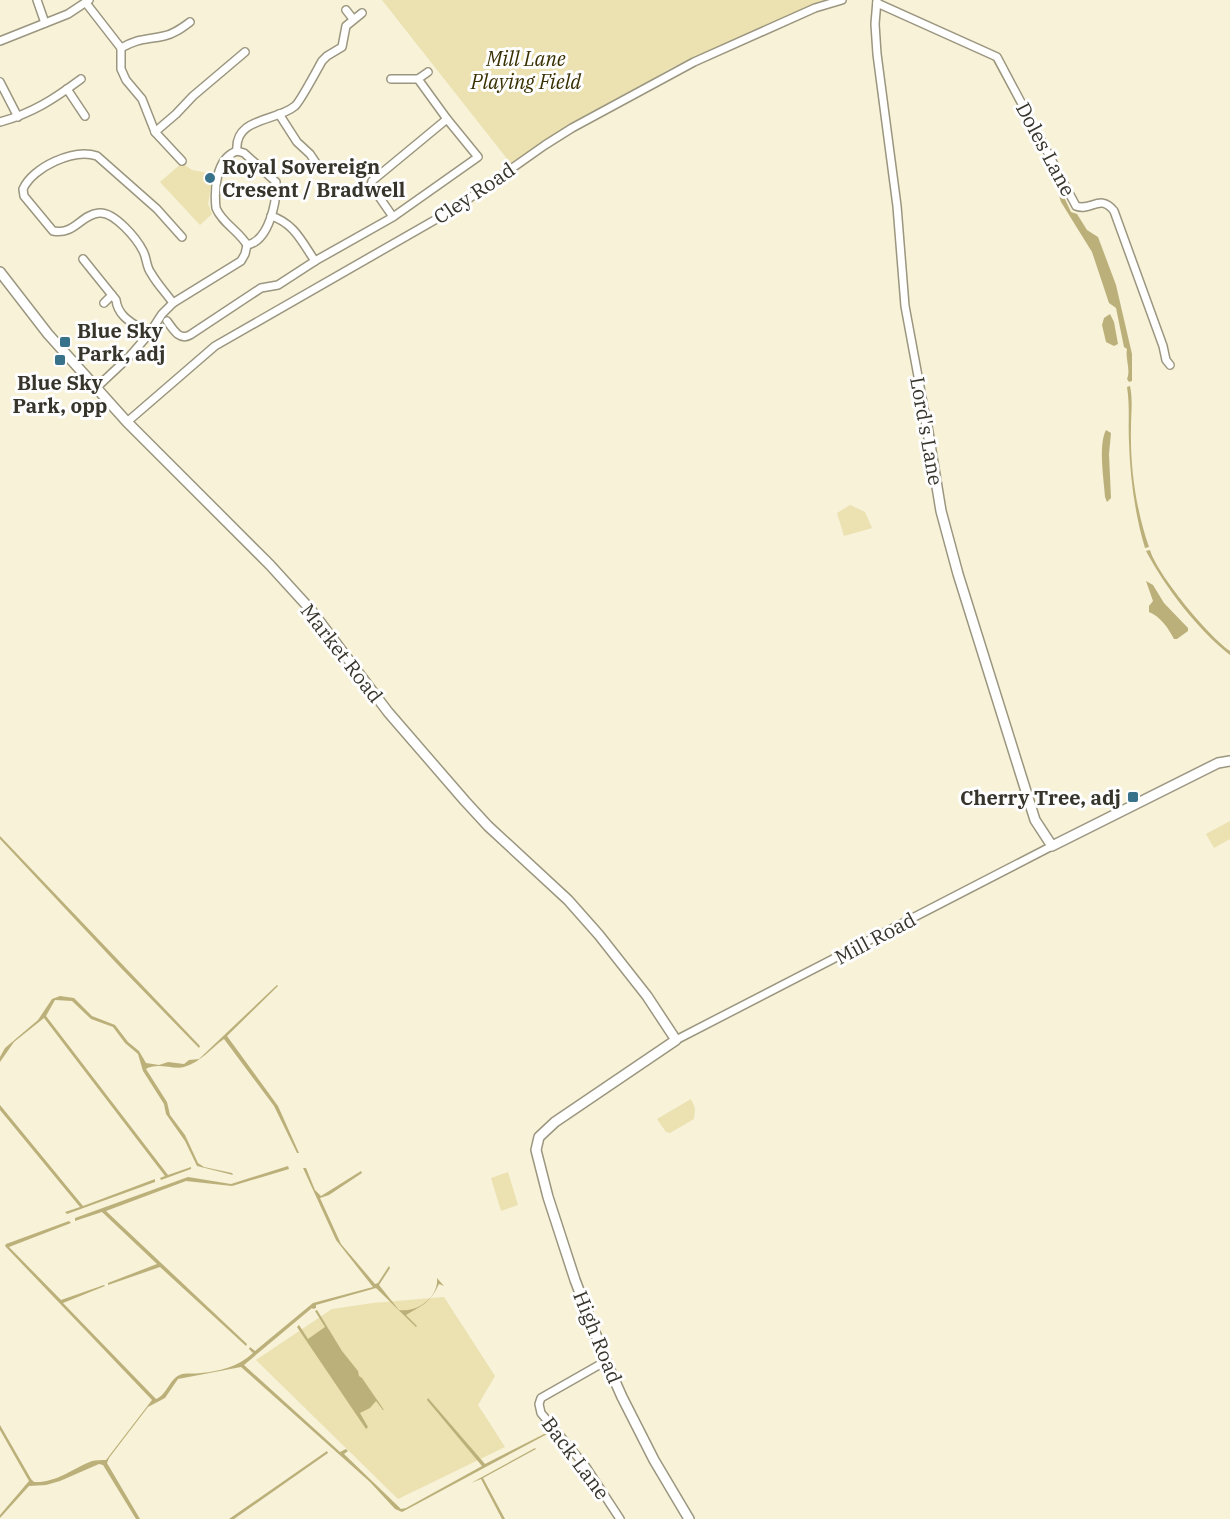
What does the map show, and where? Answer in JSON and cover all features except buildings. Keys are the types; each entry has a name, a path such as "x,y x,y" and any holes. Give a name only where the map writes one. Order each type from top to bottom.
{"street":[{"path":"37,0 45,23"},
{"name":"Cley Road","path":"127,422 215,346 454,209 572,128 694,62 815,8 842,0"},
{"path":"0,41 68,14 88,1 121,48 121,69 126,80 142,99 155,132 182,161"},
{"name":"Doles Lane","path":"877,2 997,57 1076,206 1081,208 1100,202 1108,204 1114,211 1166,360 1170,365"},
{"name":"Lord's Lane","path":"877,2 877,54 897,206 905,306 941,511 958,574 1035,820 1052,846"},
{"path":"346,9 353,19"},
{"path":"237,152 236,144 243,129 288,111 298,104 322,61 342,47 346,26 362,14"},
{"path":"121,48 142,38 165,36 176,32 190,22"},
{"path":"155,132 245,52"},
{"path":"392,78 418,79 428,72"},
{"path":"0,122 43,106 81,79"},
{"path":"167,321 185,338 261,288 278,285 315,261 393,217 478,158 418,79"},
{"path":"0,82 18,117"},
{"path":"67,89 85,116"},
{"path":"279,114 297,142 316,163"},
{"path":"393,217 370,185 372,181 447,119"},
{"path":"96,388 129,357 173,303 241,261 247,245 218,214 216,208 221,163 229,154 237,152 244,153 276,182 271,216 265,232 258,241 247,245"},
{"path":"173,303 149,271 143,251 119,220 99,212 68,231 52,231 24,196 23,189 33,176 61,158 78,154 97,156 157,209 182,237"},
{"path":"271,216 286,221 292,227 315,261"},
{"path":"83,259 112,295 121,315 149,334"},
{"name":"Market Road","path":"0,272 48,334 127,422 270,565 311,610 388,712 465,801 488,826 568,900 599,935 647,996 676,1040"},
{"path":"104,303 112,295"},
{"name":"Mill Road","path":"537,1143 555,1122 676,1040 1052,846 1218,763 1230,761"},
{"name":"High Road","path":"537,1143 537,1160 548,1197 575,1280 606,1361 654,1460 689,1519"},
{"name":"Back Lane","path":"606,1361 541,1398 539,1404 541,1413 586,1467 620,1519"}],"green space":[{"name":"Mill Lane Playing Field","path":"382,0 834,0 671,68 512,165"},
{"path":"182,163 192,170 213,174 208,204 212,214 200,225 160,182"},
{"path":"850,505 865,512 872,528 844,536 837,513"},
{"path":"1230,821 1230,839 1214,848 1206,834"},
{"path":"691,1099 695,1108 694,1119 670,1133 666,1132 657,1119"},
{"path":"508,1172 518,1205 501,1211 491,1178"},
{"path":"444,1297 495,1376 478,1405 505,1447 398,1499 256,1360 332,1309"}],"shaded area":[{"path":"992,59 1065,189 1064,197 1071,212 1077,214 1087,230 1098,237 1116,285 1132,354 1132,381 1129,382 1127,379 1127,349 1124,347 1116,308 1109,303 1092,252 1061,202 1058,193 1063,188"},
{"path":"1110,314 1114,322 1118,344 1114,346 1106,342 1102,325 1104,318"},
{"path":"1130,386 1133,473 1137,503 1149,547 1145,548 1136,509 1131,469 1127,387"},
{"path":"1106,430 1111,433 1109,454 1111,498 1107,502 1102,453"},
{"path":"1150,550 1162,574 1184,604 1230,651 1230,655 1206,633 1172,593 1146,551"},
{"path":"1146,581 1153,585 1164,603 1188,628 1188,631 1177,639 1174,639 1167,627 1149,612 1149,606 1153,601"},
{"path":"0,836 200,1046 199,1048 119,966 0,839"},
{"path":"277,985 227,1036 278,1106 299,1153 274,1106 224,1039 200,1059 190,1065 180,1068 155,1066 146,1069 167,1102 170,1115 185,1135 198,1163 204,1167 233,1175 197,1166 185,1141 166,1114 164,1104 143,1071 138,1054 125,1043 113,1027 91,1019 72,1001 55,1000 46,1016 168,1175 191,1167 191,1169 161,1180 160,1178 165,1176 44,1018 14,1042 0,1062 5,1048 38,1020 52,999 60,996 74,998 92,1016 115,1025 128,1042 139,1051 146,1063 184,1064 189,1060 199,1059"},
{"path":"0,1105 83,1206 155,1179 155,1182 67,1214 65,1212 80,1207 0,1110"},
{"path":"288,1166 289,1169 232,1186 186,1181 106,1211 247,1344 246,1346 160,1267 108,1285 108,1283 157,1264 102,1212 75,1221 75,1218 188,1177 231,1184"},
{"path":"303,1168 306,1168 315,1190 321,1196 361,1171 362,1173 329,1195 320,1198 341,1244 375,1284 389,1266 390,1268 379,1285 399,1310 413,1309 426,1302 437,1285 437,1278 444,1286 439,1284 436,1290 429,1300 422,1306 406,1315 416,1327 376,1288 316,1305 316,1308 312,1308 244,1365 340,1452 346,1449 348,1451 344,1454 401,1509 482,1466 427,1400 428,1398 485,1464 548,1432 550,1426 551,1432 402,1512 395,1509 370,1482 241,1367 178,1379 165,1398 148,1407 109,1458 107,1463 140,1519 136,1519 103,1465 99,1464 60,1481 29,1486 0,1518 0,1515 29,1481 0,1430 0,1425 31,1479 34,1482 42,1482 57,1478 92,1461 106,1460 152,1400 5,1246 6,1244 69,1221 71,1223 9,1247 61,1300 105,1286 63,1303 156,1399 163,1394 174,1379 182,1374 215,1371 241,1362 253,1353 250,1347 255,1351 313,1303 373,1287 336,1240"},
{"path":"317,1310 342,1351 384,1410 376,1401 370,1408 360,1413 368,1427 366,1429 297,1327 299,1325 308,1339 325,1327 315,1311"},
{"path":"535,1448 483,1478 505,1519 502,1519 481,1479 471,1483"},
{"path":"327,1451 328,1453 234,1519 229,1519"}],"place":[{"name":"Royal Sovereign Cresent / Bradwell","path":"210,178"},
{"name":"Blue Sky Park, adj","path":"65,342"},
{"name":"Blue Sky Park, opp","path":"60,360"},
{"name":"Cherry Tree, adj","path":"1133,797"}]}
